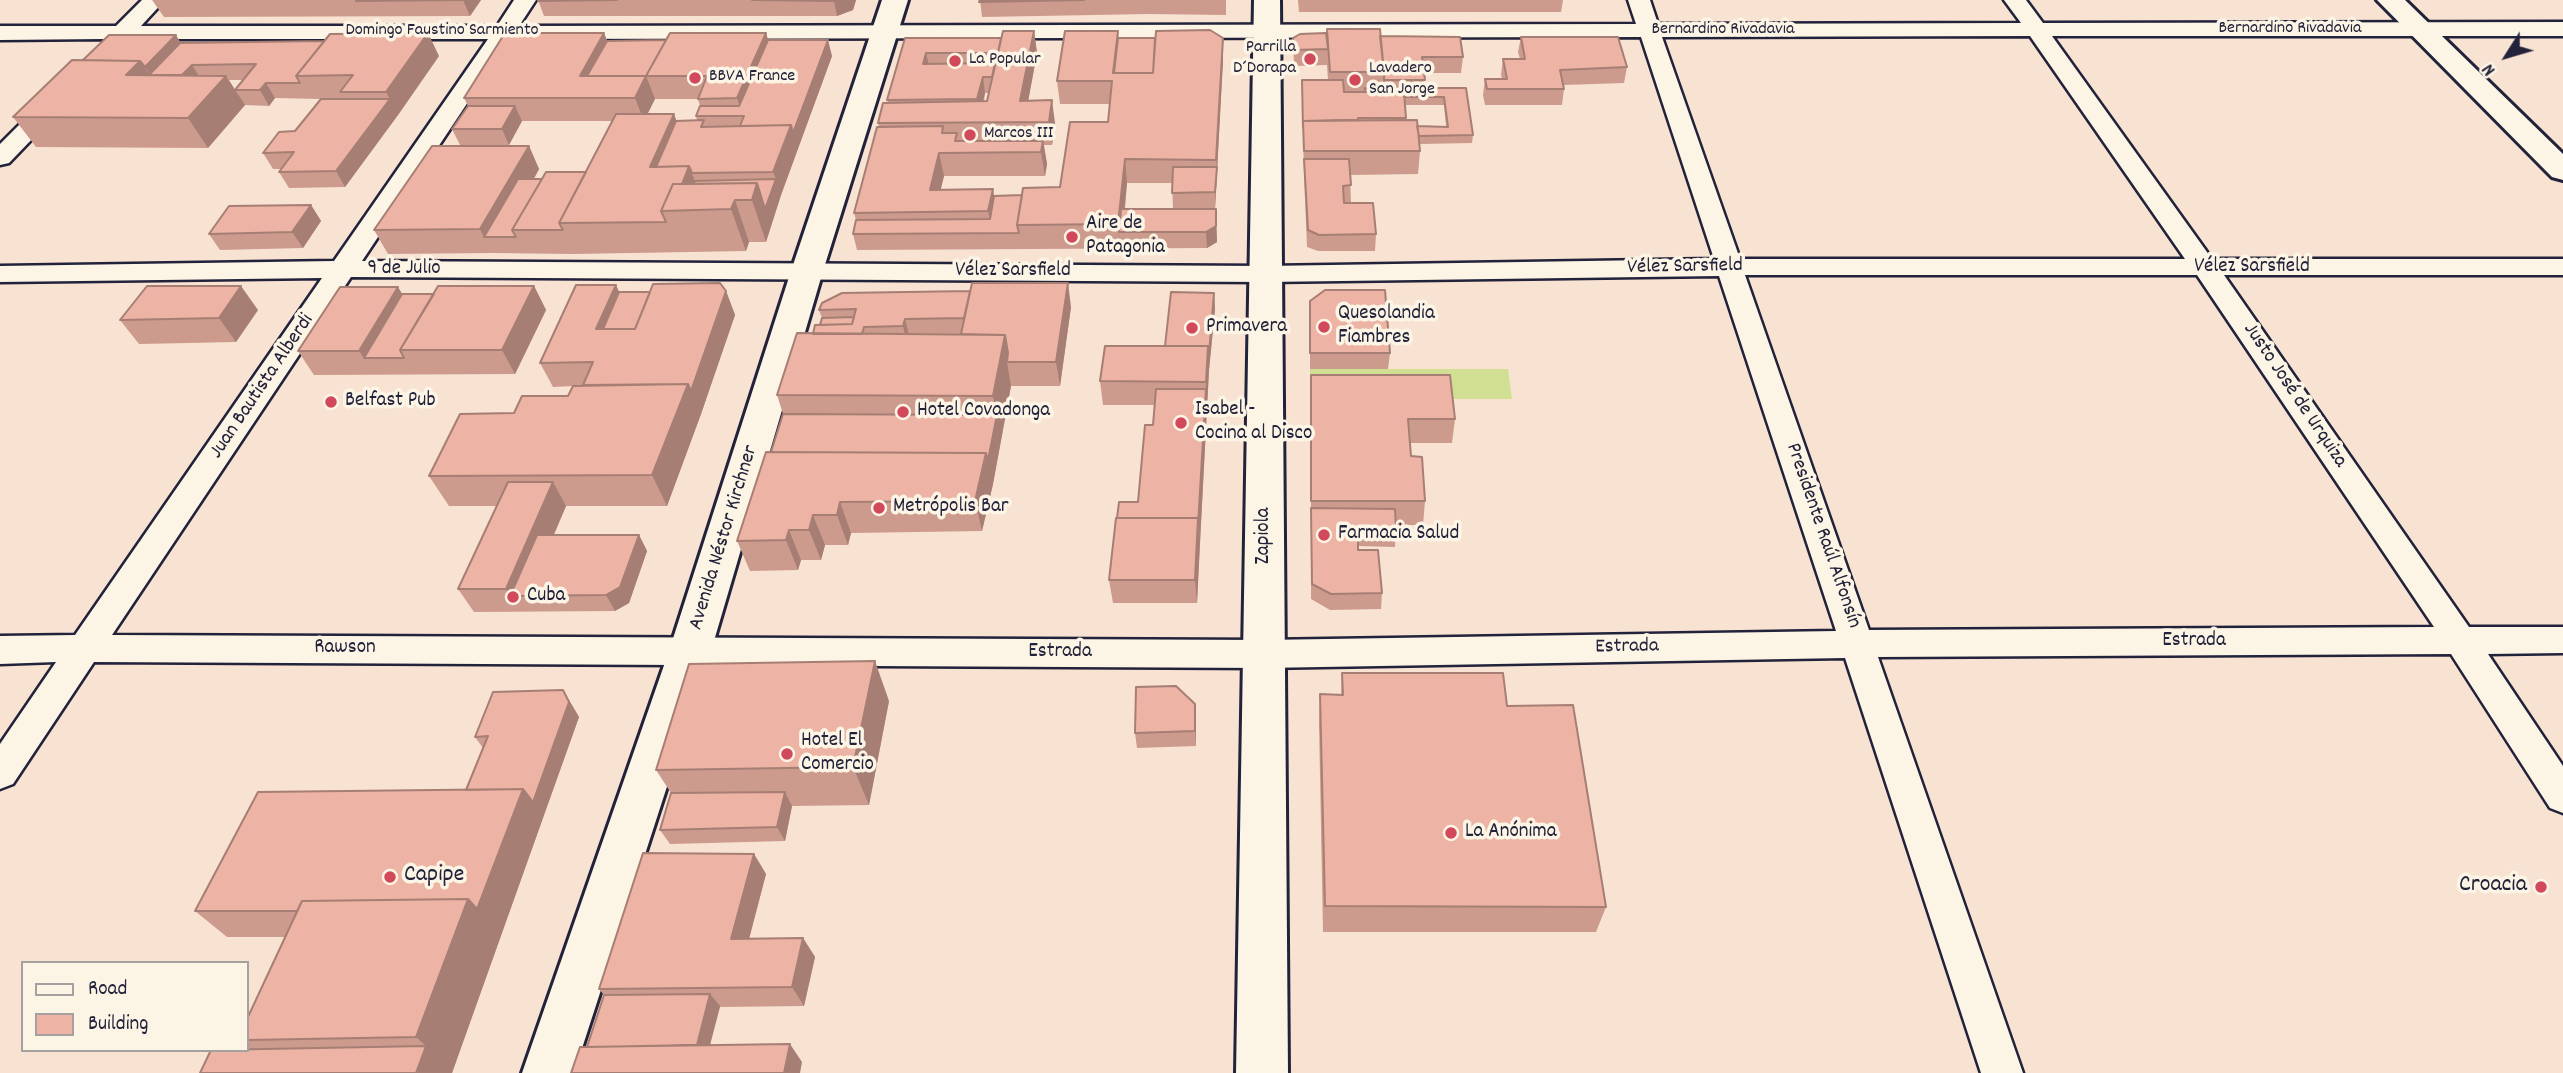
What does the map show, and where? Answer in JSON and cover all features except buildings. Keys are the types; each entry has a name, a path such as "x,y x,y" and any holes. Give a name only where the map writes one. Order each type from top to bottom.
{"main road":[{"path":"2390,0 2563,171"},
{"name":"Avenida Néstor Kirchner","path":"548,1073 690,651 889,16"},
{"name":"Zapiola","path":"1262,1073 1267,16"}],"street":[{"path":"103,53 155,0"},
{"name":"Juan Bautista Alberdi","path":"0,773 525,0"},
{"name":"Presidente Raúl Alfonsín","path":"1639,0 2002,1073"},
{"name":"Justo José de Urquiza","path":"2015,0 2206,268 2462,641 2563,797"},
{"name":"Domingo Faustino Sarmiento","path":"0,33 503,32 889,16"},
{"name":"Bernardino Rivadavia","path":"889,16 1267,16 1650,31 2563,29"},
{"path":"0,158 65,91"},
{"name":"Vélez Sarsfield","path":"807,271 1266,274 1731,267 2563,267"},
{"name":"9 de Julio","path":"0,274 342,269 807,271"},
{"name":"Estrada","path":"690,651 1264,654 1858,644 2563,640"},
{"name":"Rawson","path":"0,650 86,648 690,651"}],"green space":[{"path":"1310,369 1508,369 1512,399 1310,399"}],"place":[{"name":"Parrilla D´Dorapa","path":"1310,59"},
{"name":"La Popular","path":"955,61"},
{"name":"BBVA France","path":"695,78"},
{"name":"Lavadero San Jorge","path":"1355,80"},
{"name":"Marcos III","path":"970,135"},
{"name":"Aire de Patagonia","path":"1072,237"},
{"name":"Quesolandia Fiambres","path":"1324,327"},
{"name":"Primavera","path":"1192,328"},
{"name":"Belfast Pub","path":"331,402"},
{"name":"Hotel Covadonga","path":"903,412"},
{"name":"Isabel - Cocina al Disco","path":"1181,423"},
{"name":"Metrópolis Bar","path":"879,508"},
{"name":"Farmacia Salud","path":"1324,535"},
{"name":"Cuba","path":"513,597"},
{"name":"Hotel El Comercio","path":"787,754"},
{"name":"La Anónima","path":"1451,833"},
{"name":"Capipe","path":"390,877"},
{"name":"Croacia","path":"2541,887"}]}
